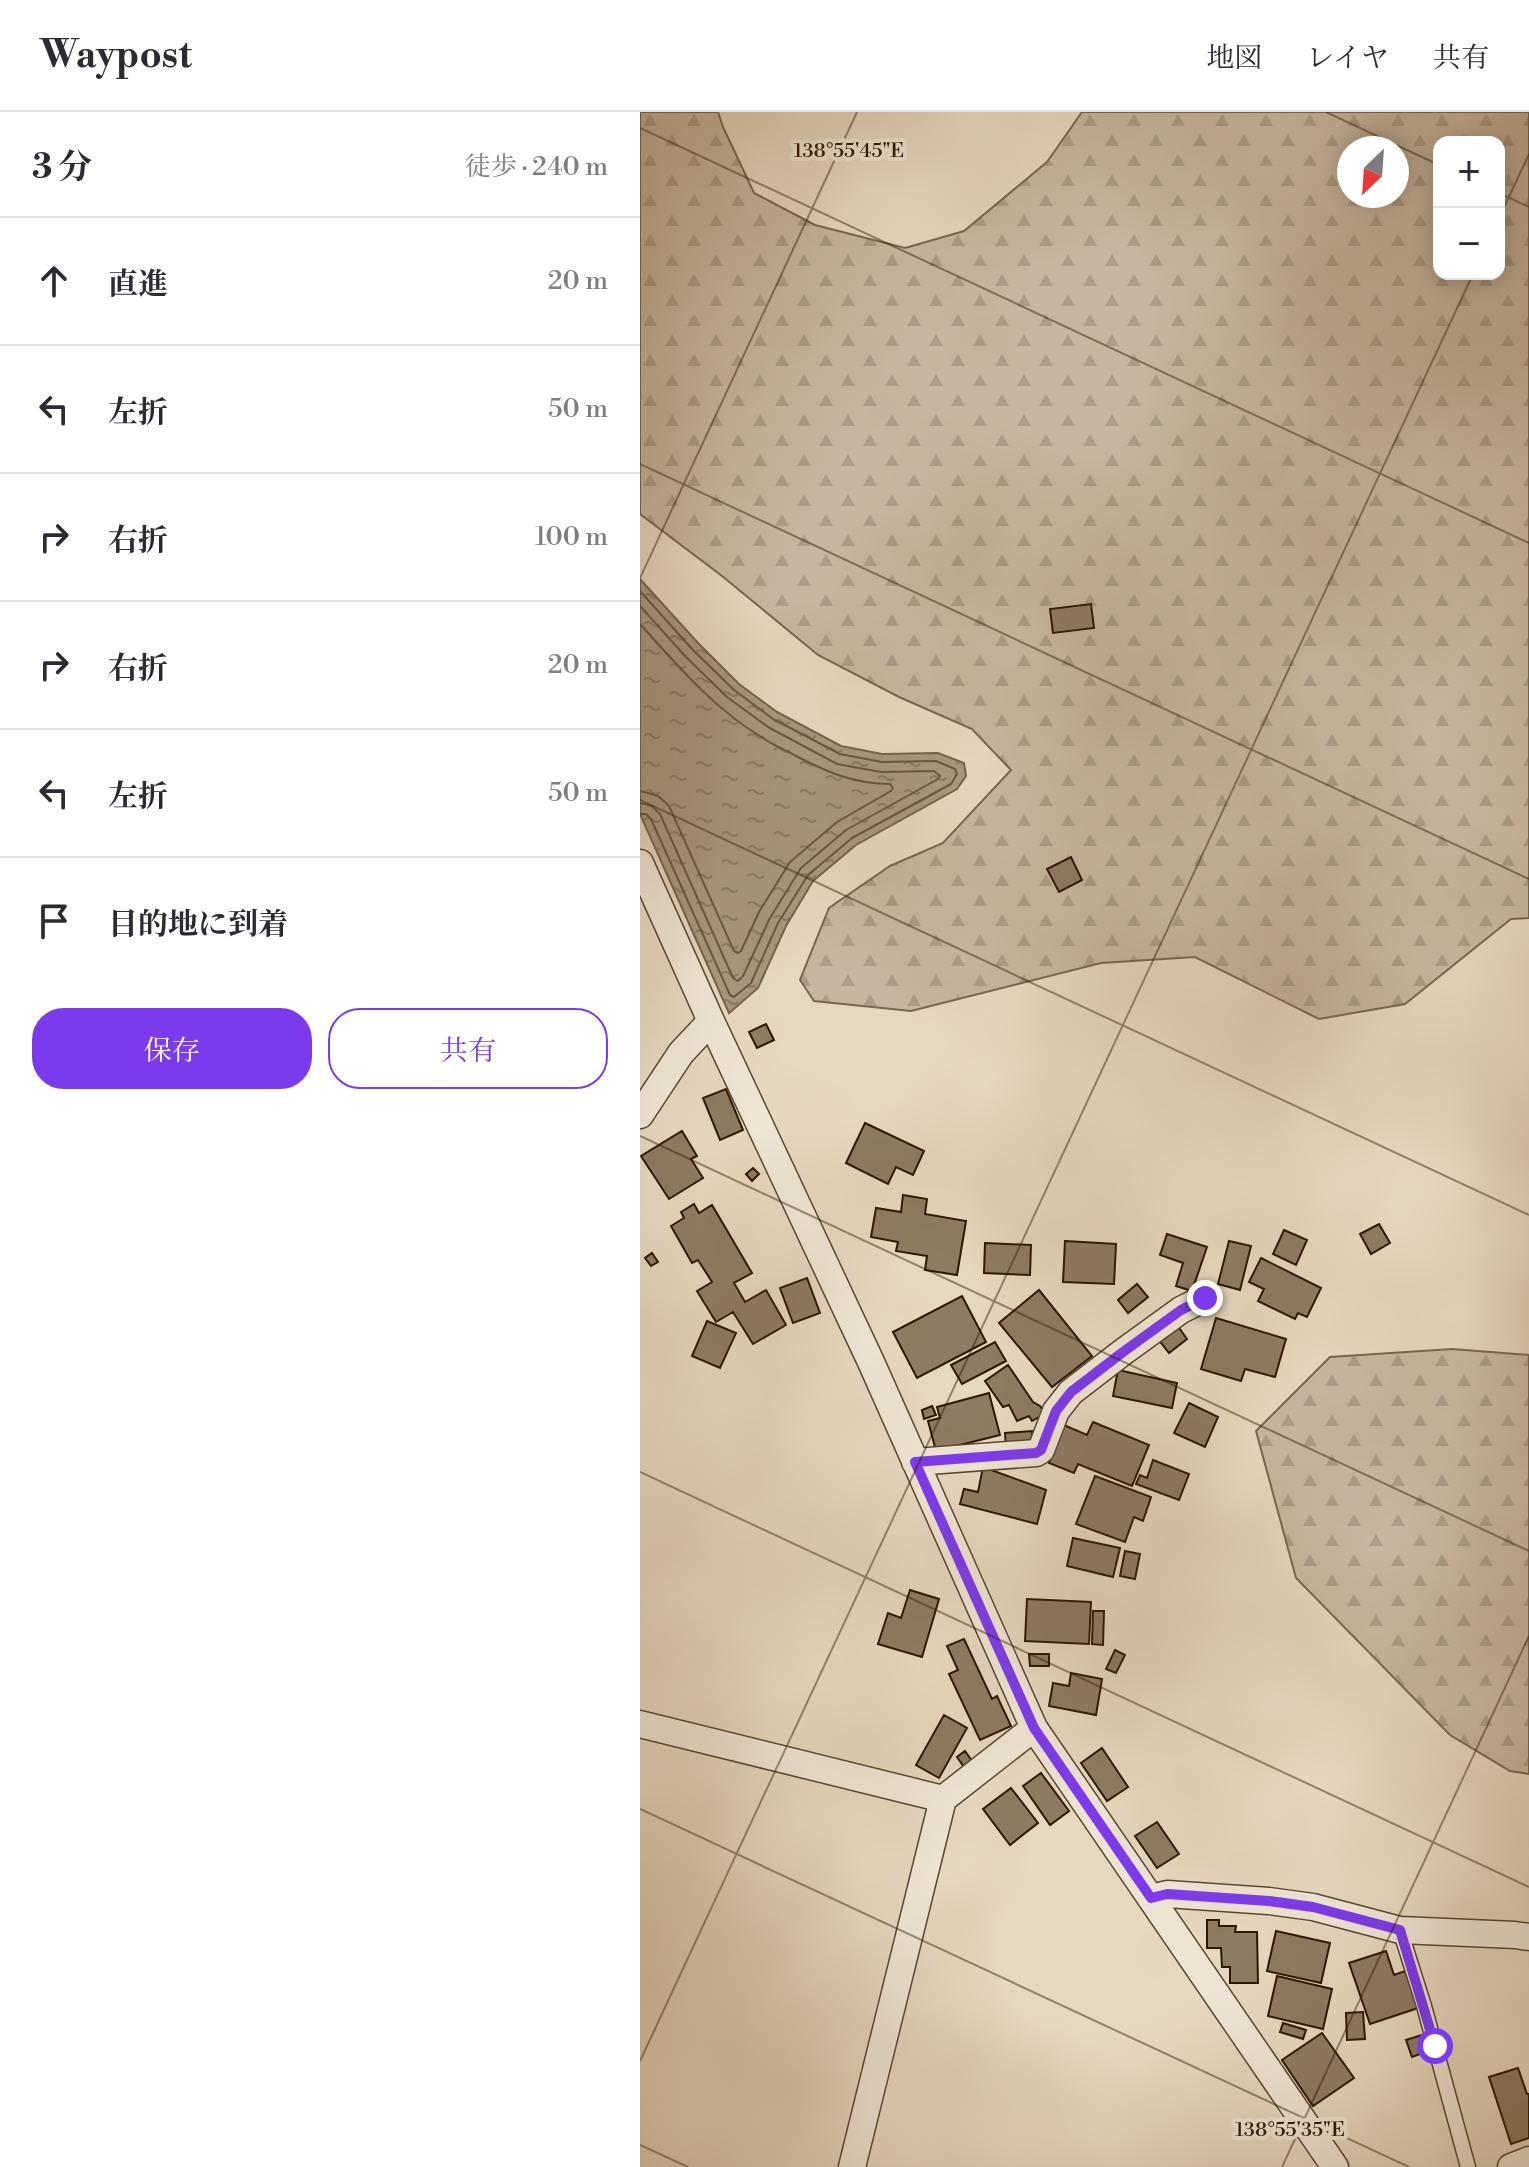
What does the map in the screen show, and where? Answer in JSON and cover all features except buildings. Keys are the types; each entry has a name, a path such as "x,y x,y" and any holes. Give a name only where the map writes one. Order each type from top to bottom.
{"street":[{"path":"640,863 871,1362 1034,1728 1335,2167"},
{"path":"640,1115 681,1053 711,1021"},
{"path":"915,1462 1036,1453 1041,1450 1056,1411 1071,1392 1181,1310 1205,1298"},
{"path":"640,1724 943,1799"},
{"path":"852,2167 943,1799 1034,1728"},
{"path":"1151,1898 1167,1894 1269,1901 1313,1907 1400,1930 1529,1937"},
{"path":"1511,2167 1529,2160"}],"lane":[{"path":"1400,1930 1468,2167"}],"green space":[{"path":"640,112 718,112 754,193 815,225 905,248 964,231 1047,162 1082,112 1529,112 1529,918 1511,919 1405,1004 1319,1019 1195,957 1101,963 911,1011 814,1001 800,980 829,908 890,866 943,843 1011,770 972,729 899,697 818,655 640,514"},
{"path":"1452,1349 1529,1355 1529,1774 1510,1771 1450,1735 1296,1578 1256,1431 1330,1357"}],"water":[{"path":"640,579 739,684 777,712 841,746 882,754 938,753 964,763 966,776 957,789 856,845 813,881 786,926 758,988 729,1013 640,814"}],"route":[{"path":"1205,1298 1181,1310 1071,1392 1056,1411 1041,1450 1036,1453 915,1462 1034,1728 1151,1898 1167,1894 1269,1901 1313,1907 1400,1930 1435,2046"}]}
